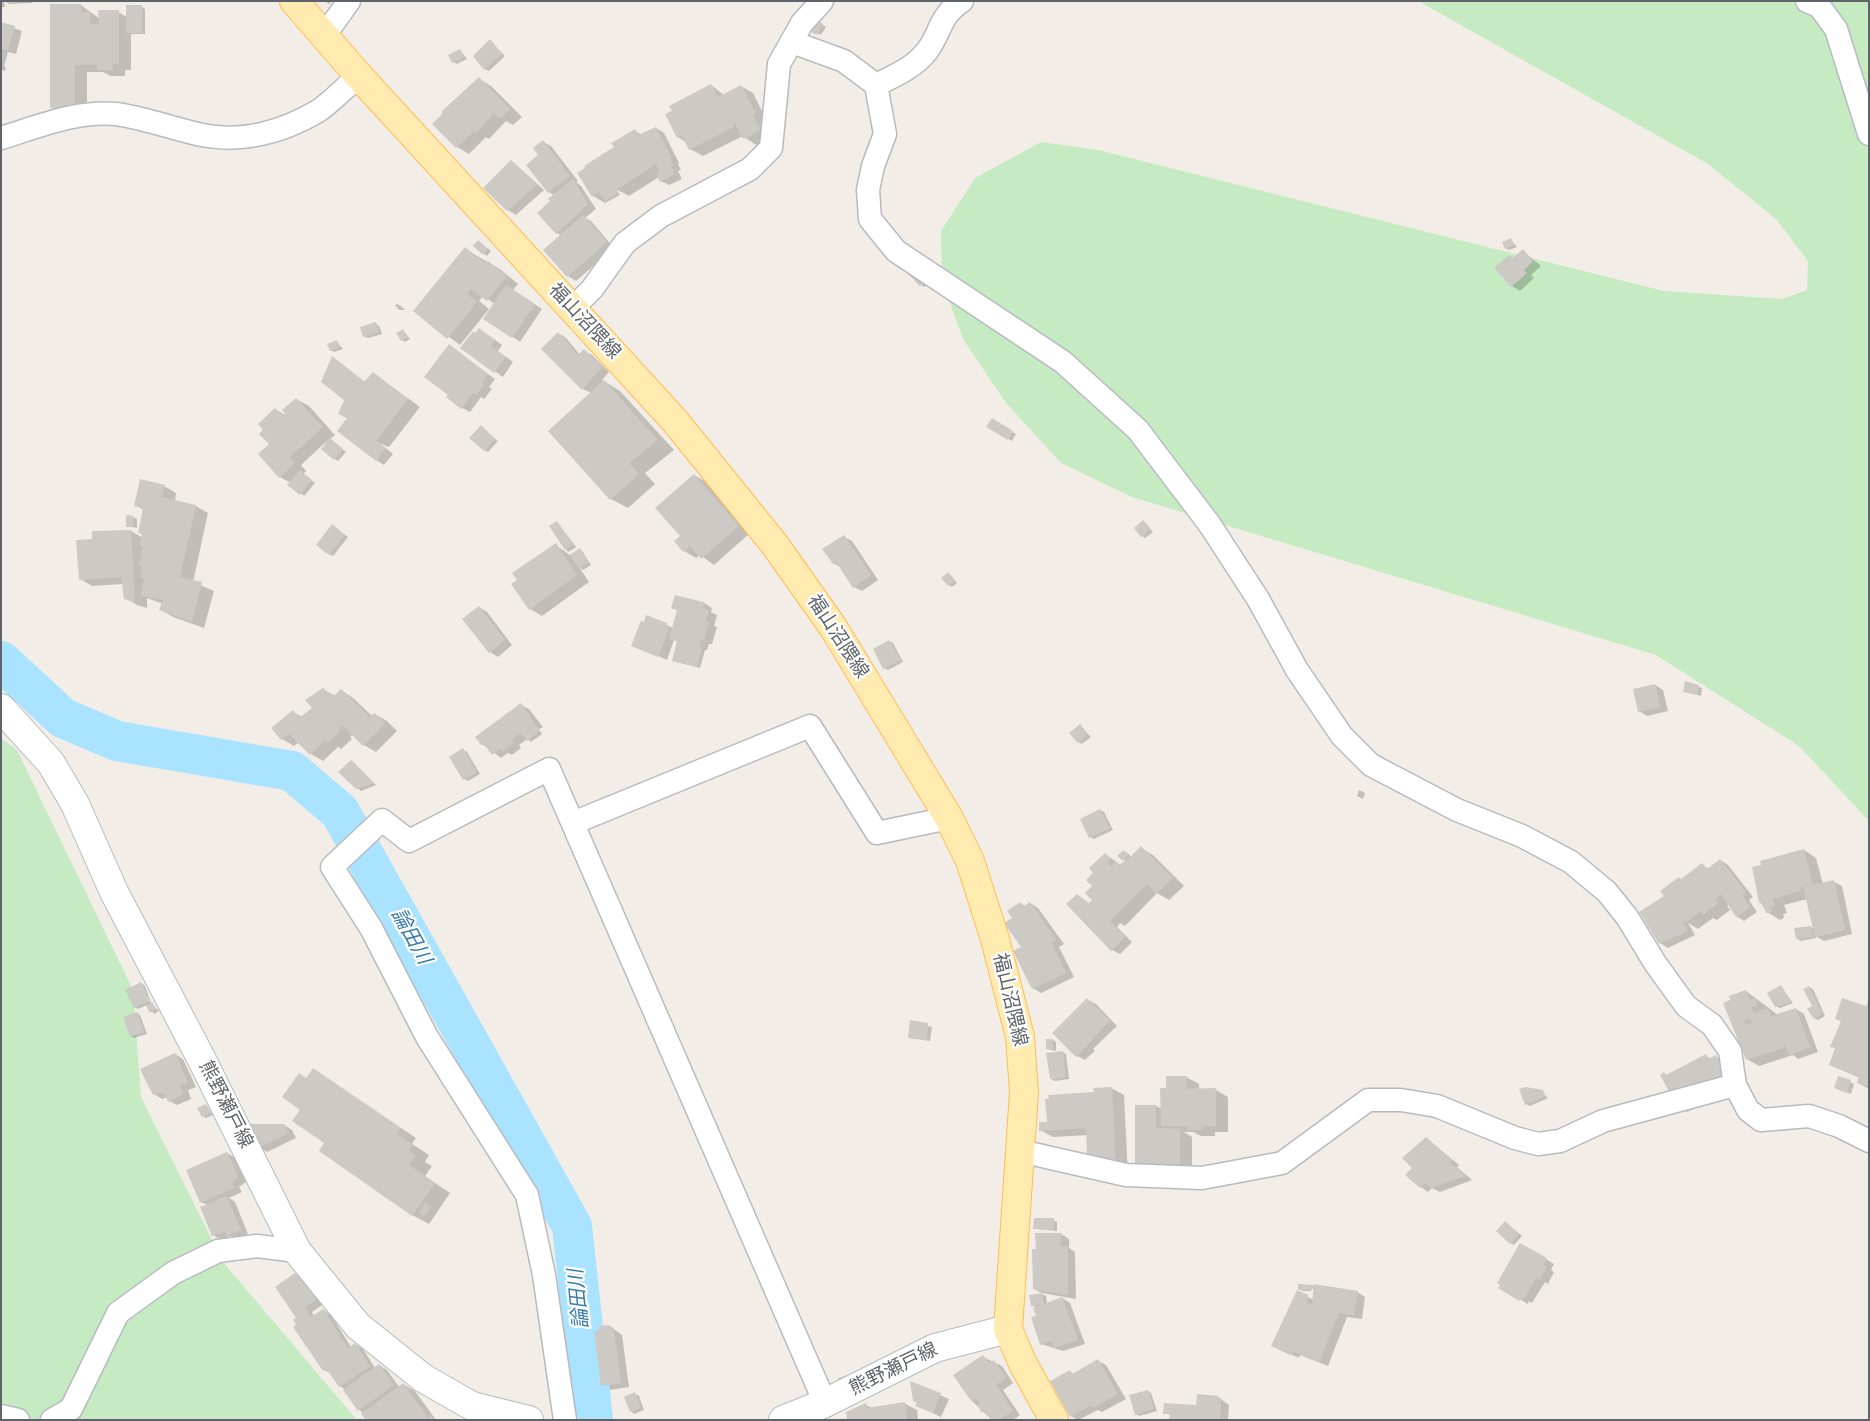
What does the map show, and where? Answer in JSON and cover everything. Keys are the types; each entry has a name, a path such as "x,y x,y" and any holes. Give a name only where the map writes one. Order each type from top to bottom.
{"main road":[{"name":"福山沼隈線","path":"294,1 358,76 675,421 775,545 833,627 949,818 970,861 987,913 1020,1037 1024,1092 1008,1329 1022,1362 1054,1420"},
{"name":"熊野瀬戸線","path":"1,708 51,764 75,804 114,892 201,1058 297,1251 358,1326 423,1378 472,1406 529,1420"},
{"name":"熊野瀬戸線","path":"783,1420 825,1404 934,1348 1008,1329"}],"street":[{"path":"324,36 350,1"},
{"path":"572,309 592,289 625,243 661,216 750,169 771,148 779,64 802,23 822,1"},
{"path":"876,86 914,64 928,50 942,20 962,1"},
{"path":"1807,1 1819,6 1836,29 1869,134"},
{"path":"792,42 844,61 876,86 885,134 873,166 868,190 870,219 896,251 1063,362 1138,430 1215,533 1258,599 1297,670 1342,736 1372,765 1457,810 1522,836 1571,862 1606,892 1626,917 1655,963 1686,1006 1712,1025 1726,1045 1730,1051 1735,1085 1748,1110 1761,1120 1809,1116 1839,1126 1869,1141"},
{"path":"1,138 44,125 82,117 116,114 204,135 239,138 279,130 319,110 358,76"},
{"path":"573,822 810,726 878,832 949,818"},
{"path":"564,1420 544,1275 526,1195 427,1038 371,928 332,867 382,820 409,841 550,769 825,1404"},
{"path":"1020,1151 1126,1175 1202,1178 1282,1163 1368,1100 1401,1100 1437,1106 1515,1138 1538,1144 1560,1140 1603,1121 1735,1085"},
{"path":"52,1420 71,1409 118,1313 173,1273 218,1251 257,1246 297,1251"},
{"path":"1,1416 18,1420"}],"green space":[{"path":"1418,1 1869,1 1869,821 1799,746 1656,655 1132,497 1061,463 1006,403 963,339 942,281 941,231 975,178 1041,142 1098,150 1664,291 1782,299 1807,290 1808,261 1776,219 1708,164"},
{"path":"1,738 17,750 133,990 141,1097 223,1262 357,1420 1,1420"}],"building":[{"path":"50,4 81,4 81,12 90,12 90,24 99,24 98,10 119,10 119,64 113,64 113,70 97,70 97,65 75,65 75,108 50,108"},
{"path":"126,5 142,5 142,33 126,33"},
{"path":"817,20 823,24 817,35 811,32"},
{"path":"1,22 15,26 8,50 1,49"},
{"path":"490,39 502,54 484,70 473,56"},
{"path":"460,49 464,57 452,63 448,55"},
{"path":"479,77 510,109 500,119 494,113 476,133 474,131 456,148 432,124 443,113 441,112"},
{"path":"711,84 718,97 741,85 756,114 753,115 761,130 743,139 735,123 733,124 734,127 689,150 682,136 677,138 665,114 672,111 669,106"},
{"path":"656,127 672,158 670,159 673,165 671,166 675,174 660,182 656,173 659,171 656,164 616,190 617,193 605,201 599,192 592,197 577,173 585,168 584,166 614,147 611,143 635,129 638,135"},
{"path":"543,140 570,176 548,193 526,165 538,155 533,148"},
{"path":"511,160 537,185 507,211 483,188"},
{"path":"573,179 588,204 556,234 537,213 550,201 548,199"},
{"path":"583,215 607,242 567,277 543,250"},
{"path":"1511,238 1514,245 1505,249 1502,242"},
{"path":"478,240 488,249 483,255 473,246"},
{"path":"465,247 485,263 488,261 507,276 487,301 471,289 467,294 477,302 447,339 413,311"},
{"path":"1523,249 1533,261 1524,270 1527,273 1511,287 1494,268 1509,255 1513,258"},
{"path":"912,265 927,280 920,286 906,272"},
{"path":"506,285 535,304 512,338 483,319"},
{"path":"376,322 379,332 363,337 360,327"},
{"path":"479,328 495,340 491,346 506,357 494,373 460,348 473,331 475,333"},
{"path":"403,329 407,337 401,341 396,333"},
{"path":"558,332 578,355 584,349 602,367 582,390 541,349"},
{"path":"337,340 340,347 330,351 327,344"},
{"path":"449,344 488,374 476,395 473,393 461,409 446,397 448,395 424,377"},
{"path":"332,356 365,382 373,372 408,399 376,441 386,448 376,461 337,431 347,418 338,414 344,400 321,382"},
{"path":"604,380 658,440 629,463 639,474 610,500 548,431"},
{"path":"296,398 323,427 290,457 295,463 279,478 258,454 269,444 259,434 263,430 258,424 275,408 282,415 285,413 282,410"},
{"path":"992,418 1013,431 1008,440 986,427"},
{"path":"481,425 495,439 484,451 469,438"},
{"path":"330,438 343,449 334,460 321,449"},
{"path":"300,470 312,480 300,495 287,485"},
{"path":"694,474 739,526 701,559 690,546 683,552 674,541 680,536 655,508"},
{"path":"140,479 165,485 162,497 196,505 180,577 202,582 192,622 159,610 163,600 141,596 144,579 140,577 142,566 139,565 143,547 140,546 142,534 138,533 143,508 134,506"},
{"path":"126,515 134,516 133,527 126,527"},
{"path":"1143,520 1151,529 1141,537 1134,528"},
{"path":"557,521 573,545 565,550 549,526"},
{"path":"332,524 345,535 329,555 316,545"},
{"path":"131,530 135,602 124,599 121,577 79,580 76,540 92,539 92,531"},
{"path":"844,535 871,575 853,588 836,562 833,564 822,549"},
{"path":"556,543 577,575 529,610 511,584 517,580 512,573"},
{"path":"580,548 589,562 579,569 570,555"},
{"path":"948,572 955,580 948,586 941,578"},
{"path":"675,595 704,602 703,608 709,610 706,621 709,622 704,640 701,640 699,647 702,647 697,667 672,661 677,641 671,640 670,636 677,610 671,608"},
{"path":"479,606 505,640 489,653 462,619"},
{"path":"646,615 667,623 666,627 669,628 658,657 631,646 641,621 644,622"},
{"path":"889,640 901,660 883,669 873,649"},
{"path":"1685,681 1699,685 1697,695 1683,692"},
{"path":"1655,684 1660,707 1638,712 1633,689"},
{"path":"323,688 333,697 341,689 370,717 374,713 385,723 363,746 342,725 339,729 340,731 328,743 326,740 310,755 289,734 281,740 271,728 293,710 299,718 312,708 305,700"},
{"path":"521,703 540,731 527,741 521,733 511,740 514,743 503,751 501,748 492,755 484,744 481,745 475,737"},
{"path":"1080,724 1088,734 1078,743 1069,733"},
{"path":"463,748 477,772 463,780 449,757"},
{"path":"351,760 374,783 356,789 338,772"},
{"path":"1100,809 1110,828 1089,838 1080,819"},
{"path":"1141,846 1173,878 1156,894 1147,884 1110,921 1125,937 1111,951 1066,904 1077,894 1088,904 1092,900 1085,893 1092,886 1086,880 1093,873 1089,868 1105,853 1111,859 1107,863 1111,867 1116,862 1119,865 1127,860"},
{"path":"1804,849 1813,884 1800,887 1801,891 1773,899 1775,906 1771,907 1772,912 1766,913 1761,902 1759,903 1752,867 1761,865 1760,861"},
{"path":"1123,850 1129,854 1123,861 1117,856"},
{"path":"1720,859 1746,892 1742,895 1750,907 1736,917 1721,894 1715,899 1718,903 1704,914 1701,911 1685,923 1677,913 1688,931 1659,944 1639,912 1664,896 1660,891 1679,877 1681,879 1702,863 1707,869"},
{"path":"1834,880 1845,930 1815,937 1803,887"},
{"path":"1020,902 1023,907 1030,902 1056,939 1052,943 1066,973 1032,989 1013,951 1021,947 1004,923 1012,918 1007,911"},
{"path":"1811,926 1813,937 1796,939 1794,928"},
{"path":"141,982 150,1001 134,1008 125,990"},
{"path":"1781,985 1791,1002 1775,1007 1767,993"},
{"path":"1809,986 1822,1014 1814,1019 1807,1009 1812,1006 1803,989"},
{"path":"1746,990 1750,1000 1755,998 1758,1005 1752,1007 1754,1013 1768,1008 1771,1016 1796,1008 1810,1047 1789,1055 1785,1043 1783,1048 1746,1060 1723,1003 1730,1000 1729,996","holes":["1751,1018 1752,1023 1745,1025 1744,1020"]},
{"path":"1087,998 1110,1021 1076,1057 1052,1033"},
{"path":"1842,998 1866,1006 1869,999 1869,1087 1857,1083 1859,1076 1829,1065 1835,1048 1830,1047 1841,1021 1835,1019"},
{"path":"152,1002 156,1009 150,1013 146,1006"},
{"path":"137,1012 144,1032 130,1037 123,1017"},
{"path":"910,1020 928,1023 927,1040 908,1038"},
{"path":"1046,1039 1053,1039 1053,1049 1046,1049"},
{"path":"1063,1051 1066,1077 1050,1079 1046,1053"},
{"path":"175,1053 188,1082 180,1086 184,1094 168,1102 164,1093 162,1095 161,1092 153,1095 140,1069"},
{"path":"1706,1054 1708,1059 1716,1055 1733,1088 1678,1108 1660,1075 1664,1072 1666,1075"},
{"path":"313,1068 401,1128 397,1134 413,1145 409,1151 416,1156 409,1165 435,1183 412,1216 319,1151 324,1143 292,1121 300,1110 282,1097 299,1073 306,1078"},
{"path":"1166,1076 1187,1076 1187,1089 1216,1088 1216,1126 1203,1126 1203,1130 1187,1130 1187,1126 1161,1126 1160,1088 1166,1088"},
{"path":"1838,1076 1851,1080 1847,1093 1834,1088"},
{"path":"1112,1087 1116,1169 1087,1158 1086,1128 1039,1131 1039,1122 1047,1122 1045,1099 1049,1099 1048,1095 1094,1092 1093,1088"},
{"path":"1526,1087 1543,1090 1545,1096 1525,1105 1519,1089"},
{"path":"206,1104 211,1113 202,1117 197,1108"},
{"path":"1135,1105 1156,1105 1156,1128 1180,1129 1180,1173 1135,1169"},
{"path":"246,1124 284,1124 289,1133 258,1148"},
{"path":"1426,1137 1452,1160 1450,1162 1466,1176 1431,1188 1425,1183 1420,1188 1405,1175 1412,1168 1402,1158"},
{"path":"227,1152 238,1177 232,1182 234,1188 200,1203 186,1170"},
{"path":"227,1196 241,1230 227,1236 225,1231 212,1236 200,1207"},
{"path":"425,1203 431,1207 424,1216 419,1213"},
{"path":"1034,1218 1054,1218 1054,1230 1033,1229"},
{"path":"1505,1221 1519,1234 1510,1244 1496,1231"},
{"path":"1035,1233 1061,1233 1061,1246 1068,1246 1068,1295 1033,1289 1032,1249 1036,1249"},
{"path":"1520,1243 1547,1258 1543,1265 1547,1267 1540,1280 1536,1278 1524,1299 1521,1298 1519,1301 1498,1288 1500,1285 1497,1283"},
{"path":"295,1273 301,1280 304,1278 318,1298 305,1307 311,1317 323,1309 348,1348 355,1343 370,1366 339,1387 326,1368 323,1371 293,1327 296,1325 293,1320 296,1318 275,1287"},
{"path":"1298,1284 1313,1285 1312,1290 1298,1290"},
{"path":"1314,1284 1358,1291 1354,1315 1339,1313 1319,1362 1292,1351 1290,1355 1271,1346 1297,1290 1308,1295 1307,1303 1312,1305"},
{"path":"1042,1293 1044,1304 1031,1306 1029,1295"},
{"path":"1062,1297 1078,1340 1054,1348 1051,1341 1040,1345 1031,1317 1036,1316 1033,1308"},
{"path":"610,1325 611,1329 614,1329 621,1383 601,1386 594,1331 600,1330 599,1326"},
{"path":"983,1355 989,1363 994,1360 1006,1378 996,1385 1013,1411 999,1420 991,1420 985,1411 982,1413 977,1405 980,1403 976,1398 971,1401 953,1375"},
{"path":"1098,1359 1118,1394 1093,1408 1091,1405 1070,1417 1050,1381 1070,1370 1072,1374"},
{"path":"379,1364 394,1385 358,1411 343,1390"},
{"path":"910,1381 941,1393 933,1413 915,1406 917,1403 913,1401"},
{"path":"403,1383 428,1418 431,1416 434,1420 366,1420 361,1414"},
{"path":"1148,1390 1154,1409 1135,1415 1129,1395"},
{"path":"635,1392 641,1408 630,1412 624,1397"},
{"path":"1197,1394 1219,1396 1218,1399 1221,1400 1220,1420 1169,1420 1170,1414 1163,1414 1164,1403 1196,1405"},
{"path":"905,1402 907,1420 847,1420 846,1412 866,1403 866,1408"}],"waterway":[{"name":"論田川","path":"1,661 63,718 117,741 292,771 340,812 572,1226 593,1420"}]}
